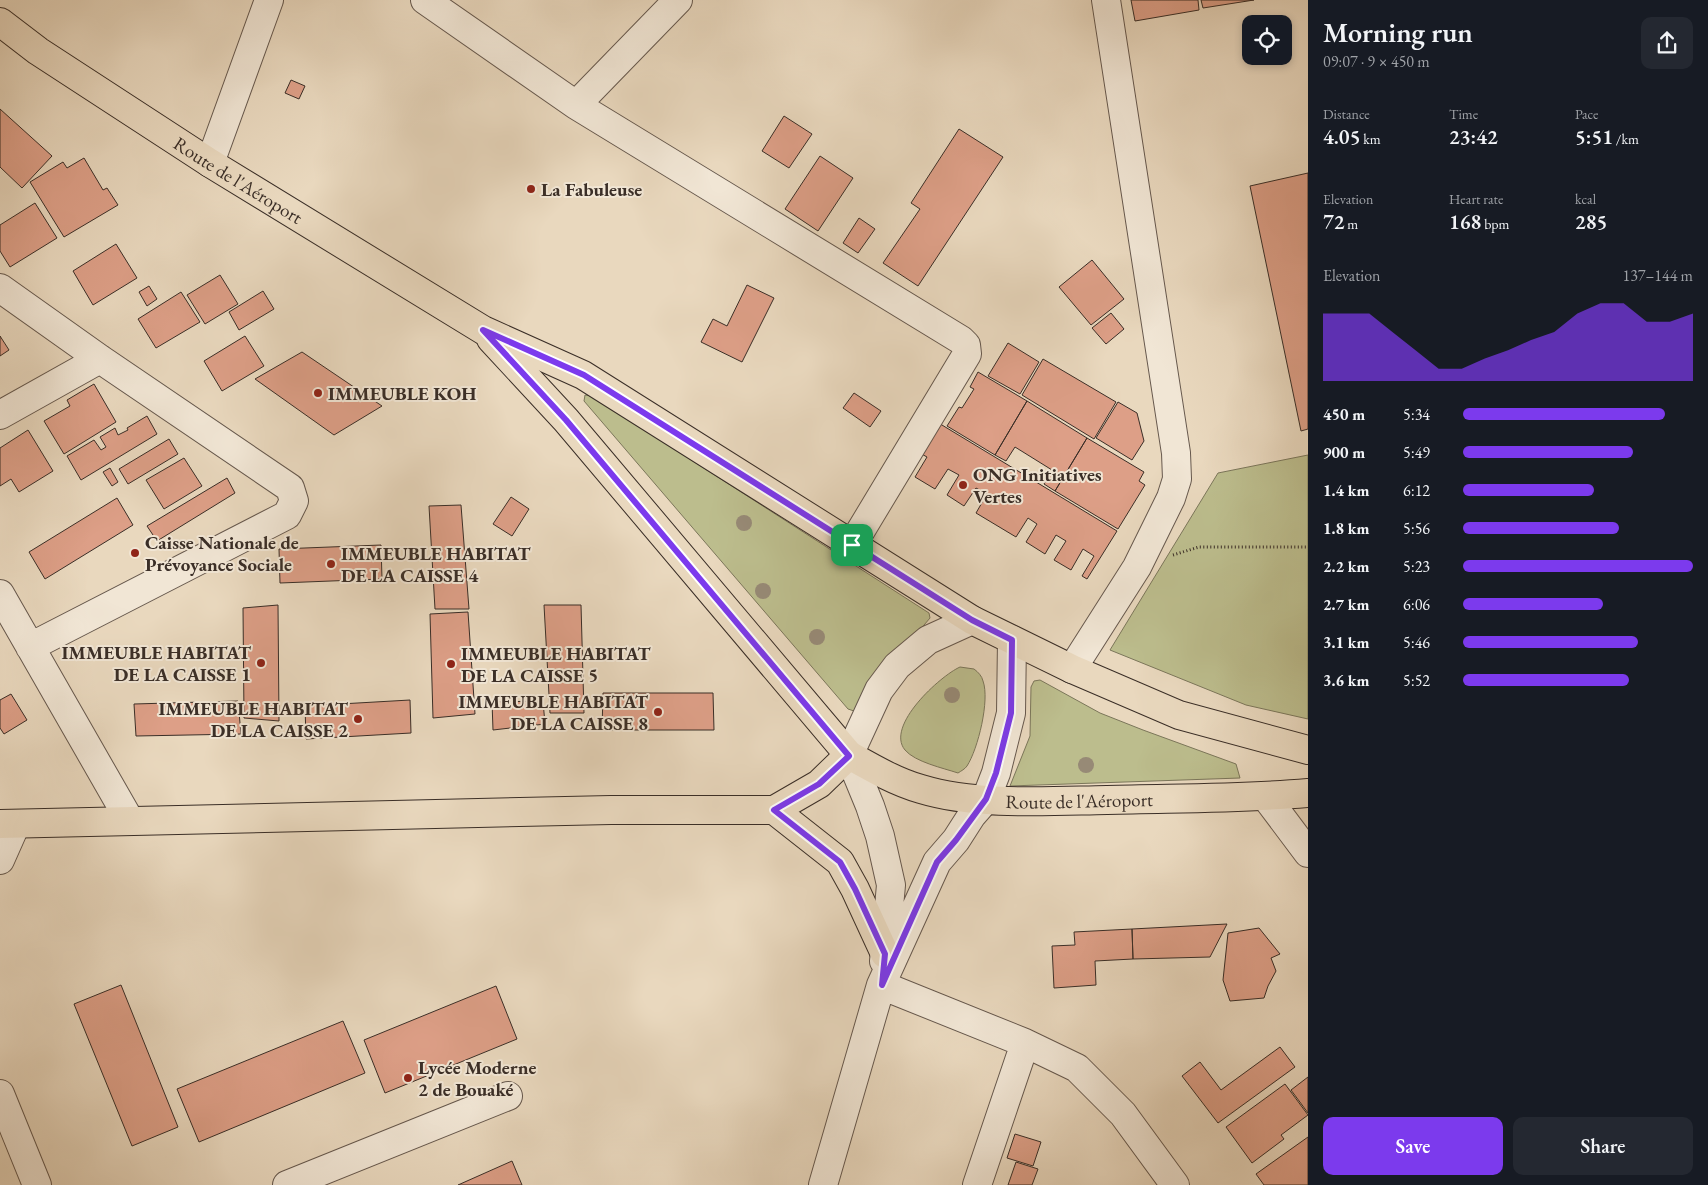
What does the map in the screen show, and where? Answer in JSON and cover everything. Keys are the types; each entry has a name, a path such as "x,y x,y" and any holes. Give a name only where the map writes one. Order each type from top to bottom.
{"main road":[{"name":"Route de l'Aéroport","path":"0,22 38,52 210,163 483,330 584,375 972,620 1072,669 1180,715 1308,750"},
{"name":"Route de l'Aéroport","path":"483,330 566,420 849,756 894,779 921,789 954,797 1029,801 1266,797 1308,793"},
{"path":"8,824 612,810 774,810 819,784 849,756"},
{"path":"774,810 840,862 855,889 885,954"}],"street":[{"path":"210,163 268,0"},
{"path":"425,0 576,105 961,340 966,345 968,354 852,545"},
{"path":"576,105 678,0"},
{"path":"1072,669 1137,567 1171,498 1177,479 1176,453 1106,0"},
{"path":"0,288 100,359 290,488 294,501 288,515 30,647"},
{"path":"0,415 100,359"},
{"path":"0,594 130,821"},
{"path":"882,985 891,885 873,813 849,756 879,690 898,666 928,640 972,620"},
{"path":"823,1185 882,985 937,862 986,799 996,773 1011,713 1012,640"},
{"path":"1266,797 1308,853"},
{"path":"0,860 8,824"},
{"path":"882,985 1025,1043 1077,1068 1123,1114 1175,1185"},
{"path":"977,1185 1025,1043"},
{"path":"0,1094 37,1185"},
{"path":"288,1185 508,1096"}],"path":[{"path":"1137,567 1199,547 1308,547"}],"green space":[{"path":"585,395 592,396 929,613 930,618 890,665 857,712 848,709 584,401"},
{"path":"1308,455 1308,719 1246,705 1110,650 1218,473"},
{"path":"960,667 974,669 980,674 985,689 985,700 982,724 975,748 967,766 958,773 915,758 905,750 901,740 902,728 918,703 940,680"},
{"path":"1040,680 1100,713 1236,764 1240,778 1010,786 1030,736 1031,687 1034,681"}],"building":[{"path":"1131,0 1198,0 1199,10 1135,21"},
{"path":"1201,0 1254,0 1203,8"},
{"path":"291,80 305,86 299,99 285,93"},
{"path":"0,109 52,156 22,188 0,167"},
{"path":"784,116 812,134 789,168 762,151"},
{"path":"959,129 1003,157 918,286 883,263 920,209 911,203"},
{"path":"820,156 853,178 818,231 785,209"},
{"path":"84,158 103,190 107,188 118,205 64,237 30,182 63,162 67,168"},
{"path":"1308,173 1308,429 1301,431 1250,186"},
{"path":"35,203 57,238 10,267 0,251 0,225"},
{"path":"859,218 875,229 858,253 843,243"},
{"path":"116,244 137,278 93,305 73,271"},
{"path":"1092,260 1124,299 1091,325 1059,287"},
{"path":"220,275 238,304 205,324 187,295"},
{"path":"747,285 774,298 742,362 701,342 713,319 727,326"},
{"path":"149,286 157,299 147,306 139,292"},
{"path":"263,291 274,309 239,330 229,312"},
{"path":"181,292 200,322 156,348 138,319"},
{"path":"1111,313 1124,329 1106,344 1092,328"},
{"path":"0,336 9,350 0,356"},
{"path":"245,336 264,366 222,391 204,361"},
{"path":"1008,343 1039,362 1020,394 988,376"},
{"name":"IMMEUBLE KOH","path":"302,352 382,406 334,435 255,379"},
{"path":"1043,359 1116,402 1094,439 1022,395"},
{"path":"978,372 1027,401 995,455 947,426 959,407 962,408 974,389 970,387"},
{"path":"94,384 116,422 64,454 44,421 70,406 67,400"},
{"path":"854,393 881,411 870,427 843,408"},
{"path":"1027,401 1087,438 1055,491 1044,484 1052,470 1015,447 1006,461 995,455"},
{"path":"1118,402 1137,413 1144,441 1132,460 1096,438"},
{"path":"147,416 157,434 81,480 67,456 94,440 101,450 106,447 100,437 115,428 118,435"},
{"path":"937,422 1117,531 1087,579 1082,576 1094,556 1083,549 1071,570 1054,560 1066,541 1056,535 1045,554 1026,542 1037,524 1028,518 1016,537 976,513 987,494 976,488 964,506 947,495 959,475 948,469 935,489 915,477 927,457 918,452"},
{"path":"28,430 53,471 19,492 11,479 0,486 0,448"},
{"path":"1087,438 1144,472 1139,481 1145,485 1118,529 1055,491"},
{"path":"169,439 178,454 128,484 119,469"},
{"path":"184,458 202,486 164,509 146,480"},
{"path":"110,468 118,482 112,486 103,472"},
{"path":"227,478 235,493 157,541 147,526"},
{"path":"511,497 529,509 512,536 493,524"},
{"path":"117,498 133,525 45,579 29,552"},
{"path":"461,505 469,609 435,609 429,506"},
{"name":"IMMEUBLE HABITAT DE LA CAISSE 4","path":"381,545 382,579 280,583 279,549"},
{"name":"IMMEUBLE HABITAT DE LA CAISSE 1","path":"278,605 279,721 244,718 243,608"},
{"path":"544,605 581,605 584,713 550,713"},
{"name":"IMMEUBLE HABITAT DE LA CAISSE 5","path":"468,612 475,714 433,718 430,614"},
{"name":"IMMEUBLE HABITAT DE LA CAISSE 8","path":"603,693 713,693 714,730 602,730"},
{"path":"11,694 27,720 4,734 0,728 0,700"},
{"name":"IMMEUBLE HABITAT DE LA CAISSE 2","path":"410,700 411,733 306,739 305,706"},
{"name":"IMMEUBLE HABITAT DE LA CAISSE 1","path":"238,701 241,734 136,736 134,704"},
{"path":"543,701 545,724 493,730 492,702"},
{"path":"1227,924 1210,957 1133,959 1132,929"},
{"path":"1259,928 1280,954 1271,958 1276,971 1264,998 1230,1001 1223,980 1228,933"},
{"path":"1132,929 1133,959 1095,961 1096,985 1054,988 1052,946 1075,945 1074,932"},
{"path":"121,985 178,1127 132,1146 74,1004"},
{"path":"496,986 517,1039 385,1093 364,1040"},
{"path":"343,1021 365,1073 199,1142 177,1089"},
{"path":"1280,1047 1295,1067 1218,1123 1182,1076 1200,1062 1221,1090"},
{"path":"1308,1077 1308,1113 1291,1090"},
{"path":"1285,1084 1308,1115 1281,1135 1284,1139 1252,1163 1226,1127"},
{"path":"1015,1134 1041,1142 1033,1166 1007,1158"},
{"path":"1308,1137 1308,1185 1264,1185 1256,1174"},
{"path":"512,1161 522,1185 458,1185"},
{"path":"1016,1162 1038,1169 1032,1185 1008,1185"}],"place":[{"name":"La Fabuleuse","path":"531,189"},
{"name":"IMMEUBLE KOH","path":"318,393"},
{"name":"ONG Initiatives Vertes","path":"963,485"},
{"name":"Caisse Nationale de Prévoyance Sociale","path":"135,553"},
{"name":"IMMEUBLE HABITAT DE LA CAISSE 4","path":"331,564"},
{"name":"IMMEUBLE HABITAT DE LA CAISSE 1","path":"261,663"},
{"name":"IMMEUBLE HABITAT DE LA CAISSE 5","path":"451,664"},
{"name":"IMMEUBLE HABITAT DE LA CAISSE 8","path":"658,712"},
{"name":"IMMEUBLE HABITAT DE LA CAISSE 2","path":"358,719"},
{"name":"Lycée Moderne 2 de Bouaké","path":"408,1078"}],"route":[{"path":"483,330 584,375 852,545 972,620 1012,640 1011,713 996,773 986,799 937,862 882,985 885,954 855,889 840,862 774,810 819,784 849,756 566,420 483,330"}]}
